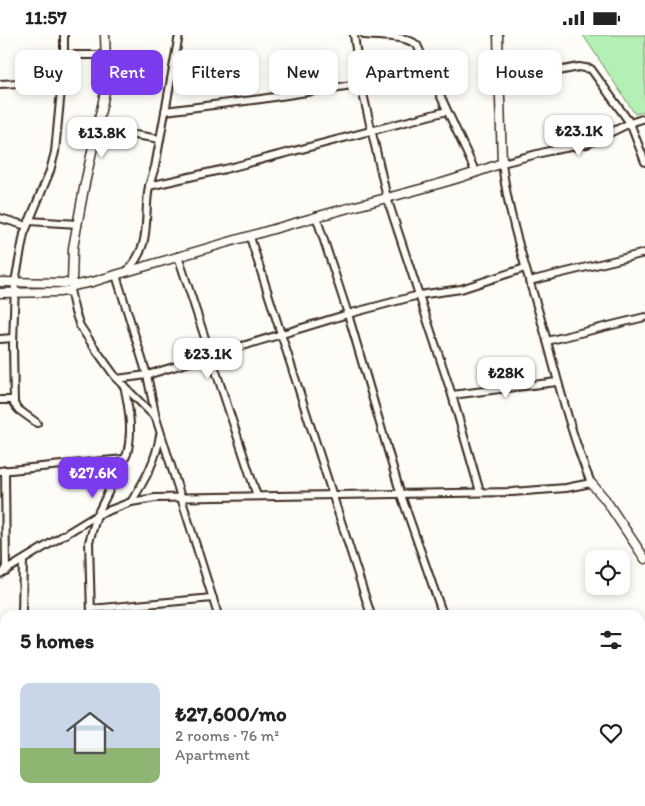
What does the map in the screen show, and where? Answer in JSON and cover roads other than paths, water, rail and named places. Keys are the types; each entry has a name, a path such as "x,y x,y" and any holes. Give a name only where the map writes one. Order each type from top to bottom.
{"street":[{"path":"64,35 64,50"},
{"path":"105,35 106,50"},
{"path":"127,271 142,251 149,186 155,167 179,35"},
{"path":"354,35 356,50"},
{"path":"365,35 405,39 414,42 419,50"},
{"path":"498,35 499,50"},
{"path":"562,70 580,67 588,67 590,69 630,123 645,161"},
{"path":"0,84 15,83"},
{"path":"165,111 348,87"},
{"path":"36,423 14,404 14,294 20,249 28,223 50,171 55,152 61,95"},
{"path":"103,95 78,224 69,286 80,326 117,379 156,418"},
{"path":"363,95 387,198 452,395 480,492"},
{"path":"440,95 476,173"},
{"path":"500,95 502,163 507,198 557,382 590,483 605,499 645,559"},
{"path":"149,186 226,169 448,111"},
{"path":"0,282 69,286 116,275 476,173 502,163 549,151 587,145 630,123 645,118"},
{"path":"97,129 160,139"},
{"path":"316,217 348,314 400,492 441,610"},
{"path":"0,218 28,223 78,224"},
{"path":"250,237 369,610"},
{"path":"529,281 645,253"},
{"path":"178,257 258,496"},
{"path":"117,379 147,375 348,314 420,295 461,289 525,268"},
{"path":"116,275 147,375 156,418 216,610"},
{"path":"0,293 59,292 69,286"},
{"path":"547,341 645,317"},
{"path":"0,339 13,338"},
{"path":"452,395 557,382"},
{"path":"91,610 89,542 97,515 122,466 130,444 130,412 124,385"},
{"path":"0,400 14,400"},
{"path":"131,502 148,477 154,463 158,451 160,431"},
{"path":"124,459 2,470 3,572 97,515 131,502 154,498 480,492 566,488 590,483"},
{"path":"22,610 23,561"},
{"path":"107,610 212,597"}]}
